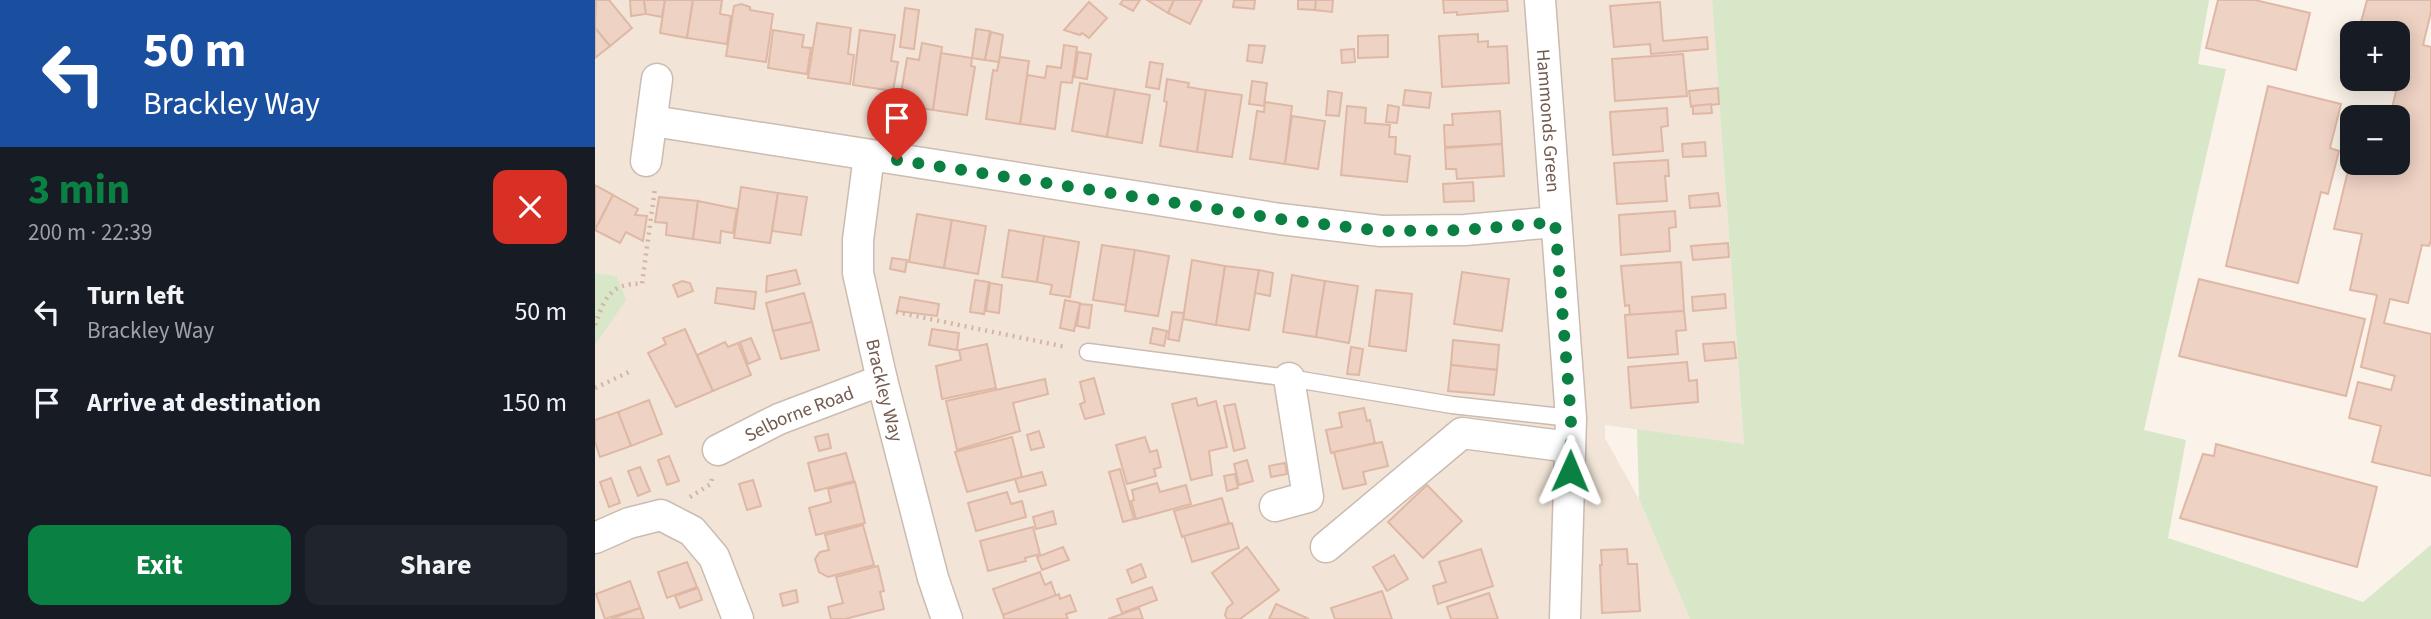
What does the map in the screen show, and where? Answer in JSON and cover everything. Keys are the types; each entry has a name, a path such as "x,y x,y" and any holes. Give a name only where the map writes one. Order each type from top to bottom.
{"street":[{"name":"Hammonds Green","path":"1541,0 1571,432 1566,619"},
{"path":"646,161 657,79"},
{"path":"653,121 1280,219 1381,231 1465,230 1555,222"},
{"name":"Brackley Way","path":"869,156 858,240 858,273 882,380 933,578 947,619"},
{"path":"1275,506 1308,497 1289,378"},
{"name":"Selborne Road","path":"717,450 779,419 882,380"},
{"path":"1327,547 1462,433 1571,432"},
{"path":"595,538 629,523 661,515 692,531 714,557 738,619"}],"lane":[{"path":"1087,352 1289,378 1452,405 1571,432"}],"path":[{"path":"595,325 603,301 613,291 626,283 642,284 657,173 646,161"},
{"path":"595,299 603,301"},
{"path":"865,305 1087,352"},
{"path":"595,388 631,371"},
{"path":"661,515 711,484 717,450"}],"shaded area":[{"path":"595,0 1712,0 1744,444 1605,425 1605,438 1639,499 1690,619 595,619 595,345 625,300 617,276 595,273"}],"green space":[{"path":"1712,0 2209,0 2198,64 2226,69 2144,430 2186,440 2168,538 2363,602 2431,545 2431,619 1690,619 1639,499 1637,429 1744,444"},
{"path":"595,273 617,276 626,300 595,345"}],"building":[{"path":"596,0 609,0 632,28 610,46 595,28"},
{"path":"630,0 644,0 646,14 631,16"},
{"path":"644,0 665,0 662,17 646,14"},
{"path":"665,0 693,0 687,38 660,33"},
{"path":"693,0 722,0 720,14 731,16 727,44 687,38"},
{"path":"1123,0 1140,0 1133,11 1120,4"},
{"path":"1147,0 1174,0 1168,13"},
{"path":"1174,0 1202,0 1190,24 1168,13"},
{"path":"1234,0 1255,0 1254,9 1233,7"},
{"path":"1298,0 1316,0 1315,10 1298,9"},
{"path":"1316,0 1333,0 1332,12 1315,10"},
{"path":"1443,0 1507,0 1508,11 1457,15 1457,12 1444,13"},
{"path":"2218,0 2255,0 2310,13 2296,70 2206,48"},
{"path":"2367,0 2431,0 2431,12 2423,45 2431,47 2431,240 2429,246 2422,245 2408,303 2390,299 2384,323 2431,334 2431,476 2372,462 2381,426 2349,418 2358,382 2391,390 2395,376 2361,367 2377,295 2350,290 2362,234 2334,229 2347,175 2410,175 2410,105 2393,105 2396,91 2410,91 2410,21 2361,21"},
{"path":"1089,2 1107,18 1089,38 1082,33 1080,35 1064,30"},
{"path":"1660,2 1663,41 1707,37 1708,49 1651,54 1650,44 1614,47 1610,6"},
{"path":"741,4 750,7 750,10 773,14 766,62 726,56 734,6"},
{"path":"905,8 919,10 914,49 900,47"},
{"path":"817,23 851,28 848,54 854,55 850,84 808,78"},
{"path":"595,28 610,46 595,58"},
{"path":"976,29 990,31 985,60 972,58"},
{"path":"773,30 804,35 802,47 811,48 807,74 768,68"},
{"path":"860,30 895,35 891,61 898,62 893,91 853,85"},
{"path":"991,32 1003,35 999,62 985,60"},
{"path":"1478,34 1478,42 1488,41 1488,47 1507,46 1509,83 1442,87 1439,36"},
{"path":"1388,35 1388,57 1358,58 1358,36"},
{"path":"922,43 942,47 933,110 899,105 907,58 919,60"},
{"path":"1064,45 1077,47 1072,83 1061,82 1055,129 1020,124 1027,75 1045,78 1047,66 1061,68"},
{"path":"1249,45 1265,46 1262,63 1247,61"},
{"path":"1354,49 1355,62 1342,63 1341,50"},
{"path":"1078,52 1091,54 1087,79 1074,77"},
{"path":"941,53 972,58 971,66 975,67 967,115 933,110"},
{"path":"1683,54 1687,96 1615,101 1612,59"},
{"path":"1000,57 1029,61 1020,124 986,119 993,70 997,71"},
{"path":"1150,62 1163,64 1159,89 1146,87"},
{"path":"1167,79 1189,83 1188,87 1206,90 1197,152 1160,146 1167,102 1164,101"},
{"path":"1252,81 1267,83 1264,106 1249,104"},
{"path":"1080,83 1115,89 1107,137 1072,131"},
{"path":"2268,86 2341,104 2330,148 2339,151 2328,194 2321,192 2298,283 2226,266"},
{"path":"1718,88 1719,104 1691,107 1689,91"},
{"path":"1115,89 1150,95 1142,143 1107,137"},
{"path":"1206,90 1242,95 1232,157 1197,152"},
{"path":"1405,90 1431,93 1429,108 1403,105"},
{"path":"1328,91 1342,93 1339,116 1326,115"},
{"path":"1265,102 1292,106 1285,164 1250,159 1257,111 1264,112"},
{"path":"1711,104 1712,113 1693,114 1693,106"},
{"path":"1388,105 1399,107 1397,123 1386,122"},
{"path":"1347,106 1366,108 1365,123 1390,125 1389,137 1396,137 1395,154 1410,156 1407,182 1341,175"},
{"path":"1667,108 1668,126 1661,127 1663,151 1613,155 1610,112"},
{"path":"1500,111 1502,144 1445,147 1444,125 1453,125 1452,114"},
{"path":"1292,116 1325,121 1318,169 1285,164"},
{"path":"1705,142 1706,156 1683,157 1682,144"},
{"path":"1502,144 1504,176 1457,179 1456,169 1446,169 1445,148"},
{"path":"1668,160 1669,176 1665,176 1667,201 1617,204 1614,163"},
{"path":"1473,182 1474,201 1444,202 1443,184"},
{"path":"595,185 613,195 595,230"},
{"path":"741,187 778,193 770,243 734,238"},
{"path":"778,193 807,197 801,235 772,231"},
{"path":"1718,193 1720,206 1690,208 1689,196"},
{"path":"613,195 638,209 635,215 647,216 643,241 626,232 620,243 595,230"},
{"path":"659,197 698,201 693,239 666,235 667,223 655,222"},
{"path":"698,201 737,209 733,233 721,231 720,243 693,239"},
{"path":"1675,211 1676,227 1669,228 1670,251 1621,255 1619,215"},
{"path":"917,214 952,220 944,268 909,262"},
{"path":"952,220 986,226 978,274 944,268"},
{"path":"1009,230 1044,236 1037,282 1002,277"},
{"path":"1044,236 1079,242 1070,297 1050,294 1052,285 1037,282"},
{"path":"1728,243 1729,257 1693,260 1691,246"},
{"path":"1102,245 1135,250 1126,305 1093,300"},
{"path":"1135,250 1169,256 1158,316 1125,311"},
{"path":"892,258 907,260 905,272 890,269"},
{"path":"1192,260 1225,266 1216,325 1183,319"},
{"path":"1681,262 1684,311 1630,315 1629,305 1625,306 1621,266"},
{"path":"1225,266 1259,270 1249,330 1216,325"},
{"path":"796,270 800,284 766,292 767,276"},
{"path":"1259,270 1273,273 1270,296 1255,293"},
{"path":"1462,272 1509,279 1502,331 1454,324"},
{"path":"1292,275 1325,281 1316,337 1283,332"},
{"path":"2199,279 2365,319 2346,396 2179,356"},
{"path":"975,280 989,282 984,314 970,312"},
{"path":"682,281 690,283 693,291 678,297 673,285"},
{"path":"1325,281 1358,286 1349,343 1316,337"},
{"path":"990,283 1002,285 999,313 986,311"},
{"path":"717,288 756,292 754,309 715,303"},
{"path":"1376,290 1412,294 1406,351 1369,346"},
{"path":"804,293 812,322 773,331 766,303"},
{"path":"1725,294 1726,308 1693,311 1692,297"},
{"path":"900,297 939,304 937,316 897,311"},
{"path":"1065,300 1080,303 1074,331 1060,328"},
{"path":"1080,304 1092,305 1089,328 1077,326"},
{"path":"1684,311 1686,330 1676,331 1678,354 1628,358 1625,315"},
{"path":"1172,312 1184,313 1179,341 1168,339"},
{"path":"812,322 819,350 781,359 773,331"},
{"path":"1153,328 1167,331 1164,346 1150,343"},
{"path":"685,329 713,391 676,407 648,353 666,344 663,338"},
{"path":"932,329 959,333 957,350 929,345"},
{"path":"751,338 760,359 748,364 740,342"},
{"path":"1453,340 1499,345 1497,370 1451,365"},
{"path":"725,342 728,347 738,343 751,375 713,391 697,355"},
{"path":"1734,342 1736,358 1705,361 1703,344"},
{"path":"987,344 996,388 942,399 936,366 961,360 959,350"},
{"path":"1351,347 1363,349 1359,375 1347,374"},
{"path":"1687,362 1689,381 1697,380 1698,402 1631,408 1628,367"},
{"path":"1451,365 1497,370 1494,395 1448,391"},
{"path":"1094,378 1104,414 1085,419 1080,404 1085,402 1080,382"},
{"path":"1045,379 1048,394 1013,403 1020,431 957,450 946,401"},
{"path":"1196,398 1198,406 1216,401 1227,447 1209,451 1212,475 1191,480 1172,404"},
{"path":"649,400 662,434 631,446 618,412"},
{"path":"1235,404 1245,448 1234,451 1224,406"},
{"path":"1364,408 1367,421 1370,420 1375,443 1331,453 1326,430 1342,427 1339,413"},
{"path":"618,412 631,446 600,457 595,442 595,420"},
{"path":"1039,431 1044,447 1031,450 1027,435"},
{"path":"828,434 831,448 819,451 815,437"},
{"path":"1012,437 1022,477 967,492 955,452"},
{"path":"1145,437 1150,452 1157,450 1161,467 1154,469 1156,476 1127,484 1116,445"},
{"path":"1382,442 1388,466 1363,472 1366,484 1343,489 1334,452"},
{"path":"2216,444 2377,487 2357,567 2180,518 2203,454 2214,456"},
{"path":"846,453 854,481 815,491 808,463"},
{"path":"669,456 679,481 667,485 658,460"},
{"path":"1247,460 1253,481 1239,485 1234,464"},
{"path":"1285,463 1287,474 1271,477 1269,466"},
{"path":"640,467 650,491 638,496 628,471"},
{"path":"1120,469 1134,519 1123,522 1109,472"},
{"path":"1042,472 1046,485 1019,492 1015,479"},
{"path":"1235,474 1238,488 1227,491 1224,476"},
{"path":"611,478 620,503 609,507 600,482"},
{"path":"753,480 761,506 747,510 739,484"},
{"path":"855,482 865,523 816,535 809,508 831,502 828,489"},
{"path":"1157,483 1160,492 1186,485 1191,504 1136,519 1131,501 1134,500 1132,490"},
{"path":"1427,485 1462,521 1423,558 1388,522"},
{"path":"1007,492 1011,504 1022,501 1026,517 976,531 968,503"},
{"path":"1222,498 1229,523 1182,537 1174,511"},
{"path":"1053,511 1056,524 1036,529 1033,517"},
{"path":"1232,523 1239,548 1192,562 1184,536"},
{"path":"863,525 874,565 828,577 819,572 815,559 820,552 829,550 825,535"},
{"path":"1033,527 1040,554 1025,558 1026,561 988,571 980,541"},
{"path":"1063,547 1069,560 1042,570 1037,557"},
{"path":"1247,547 1279,590 1240,619 1227,619 1227,608 1233,603 1212,573"},
{"path":"1481,549 1493,586 1438,604 1433,586 1446,582 1439,562"},
{"path":"1627,549 1628,564 1637,564 1640,611 1602,613 1601,550"},
{"path":"1394,555 1408,579 1387,591 1373,567"},
{"path":"687,562 697,587 667,598 658,572"},
{"path":"1141,564 1146,577 1132,583 1127,570"},
{"path":"878,566 884,591 880,592 884,609 845,619 831,619 828,607 843,603 836,577"},
{"path":"1040,572 1045,585 1051,582 1056,596 1003,615 993,589"},
{"path":"630,581 640,608 605,619 596,594"},
{"path":"1152,587 1157,600 1122,613 1117,599"},
{"path":"698,588 702,600 680,608 675,596"},
{"path":"796,590 798,602 783,606 780,594"},
{"path":"1382,591 1392,619 1335,619 1331,608"},
{"path":"1489,593 1498,619 1451,619 1447,607"},
{"path":"1059,594 1060,599 1070,595 1076,611 1066,614 1068,619 1004,619 1003,615"},
{"path":"1276,604 1309,619 1269,619"},
{"path":"640,608 644,619 611,619"},
{"path":"1139,608 1143,619 1108,619"}],"route":[{"path":"897,160 1280,219 1381,231 1465,230 1555,222 1571,418 1570,471"}]}
